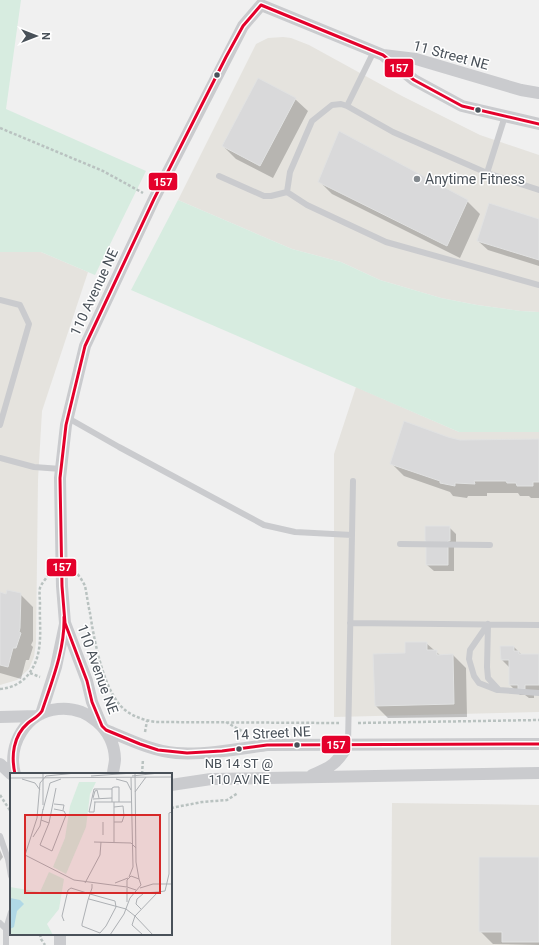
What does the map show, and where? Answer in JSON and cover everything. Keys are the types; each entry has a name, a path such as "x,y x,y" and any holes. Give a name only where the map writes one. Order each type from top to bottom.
{"street":[{"name":"110 Avenue NE","path":"39,715 56,667 65,623 62,586 61,469 68,418 85,346 154,199 243,26 261,5 379,53"},
{"name":"11 Street NE","path":"379,53 416,59 521,90 539,92"},
{"name":"11 Street NE","path":"379,53 414,80 462,106 539,124"},
{"name":"110 Avenue NE","path":"65,623 87,680 92,702 112,744 115,760 113,773"},
{"path":"0,717 39,715 57,709 74,709 89,715 104,728"},
{"path":"15,773 13,755 15,744 24,728 39,715"},
{"name":"14 Street NE","path":"104,728 162,750 176,753 236,750 267,746 539,744"},
{"path":"305,778 328,768 339,760 348,745"},
{"path":"0,764 10,773"},
{"path":"172,785 211,779 539,773"}],"lane":[{"path":"347,106 379,53"},
{"path":"287,192 290,172 312,122 332,105 341,104 393,132 487,173 539,190"},
{"path":"487,173 505,116"},
{"path":"219,176 264,196 272,196 287,192 307,205 386,242 539,285"},
{"path":"0,300 20,305 28,324 0,425"},
{"path":"68,418 119,448 264,525 295,532 352,535"},
{"path":"0,458 34,467 61,469"},
{"path":"348,745 353,481"},
{"path":"400,544 490,545"},
{"path":"350,623 539,625"},
{"path":"488,624 488,678 499,690"},
{"path":"488,624 472,646 469,659 473,672 479,683 499,690 539,693"},
{"path":"0,836 8,859 10,870"},
{"path":"6,945 6,929 10,915"},
{"path":"0,923 6,929"}],"path":[{"path":"0,128 103,171 154,199"},
{"path":"85,585 98,653 112,693 119,704 128,712 140,719 156,722 348,723 539,720"},
{"path":"0,689 14,686 23,680 31,671 36,661 40,642 40,588"},
{"path":"0,795 10,810"},
{"path":"172,808 202,802 227,800"},
{"path":"40,935 45,945"}],"shaded area":[{"path":"268,38 291,38 309,45 402,96 480,135 539,155 539,312 477,305 441,298 380,280 341,262 292,249 178,200 256,44"},
{"path":"0,252 41,252 88,272 42,411 38,480 36,643 34,657 29,669 17,680 0,685"},
{"path":"356,387 459,432 539,432 539,712 334,717 334,454"},
{"path":"392,803 539,805 539,945 391,945"}],"green space":[{"path":"0,0 21,0 6,109 146,171 95,275 41,252 0,252"},
{"path":"178,200 292,249 341,262 380,280 441,298 477,305 539,312 539,432 459,432 131,290"}],"building":[{"path":"258,78 296,98 260,166 222,146"},
{"path":"339,131 468,200 447,246 318,182"},
{"path":"489,203 539,219 539,260 477,241"},
{"path":"404,421 460,440 539,439 539,482 533,482 533,486 517,486 516,483 507,483 506,481 474,481 475,484 455,483 455,486 440,483 440,481 390,464"},
{"path":"425,526 450,526 450,541 448,541 448,565 426,565"},
{"path":"7,590 21,593 19,632 21,633 16,648 13,648 8,667 0,665 0,592 6,594"},
{"path":"405,642 427,642 427,650 437,650 437,655 453,654 454,704 375,706 373,654 405,653"},
{"path":"500,646 514,646 514,651 519,651 519,654 539,654 539,685 525,685 525,689 518,689 518,685 509,685 509,660 501,660"},
{"path":"479,857 539,857 539,942 502,942 502,932 479,932"}],"transit line":[{"name":"157","path":"261,5 243,26 226,57 154,199 85,346 66,425 60,478 62,586 65,623 87,681 92,702 102,726 106,730 158,750 187,753 222,751 267,745 539,744"},
{"name":"157","path":"261,5 383,55 414,80 462,106 539,124"},
{"name":"157","path":"15,773 13,753 16,740 23,728 42,711 54,677 60,653 64,629 64,617"}],"place":[{"name":"Anytime Fitness","path":"417,179"},
{"name":"NB 14 ST @ 110 AV NE","path":"239,749"}]}
